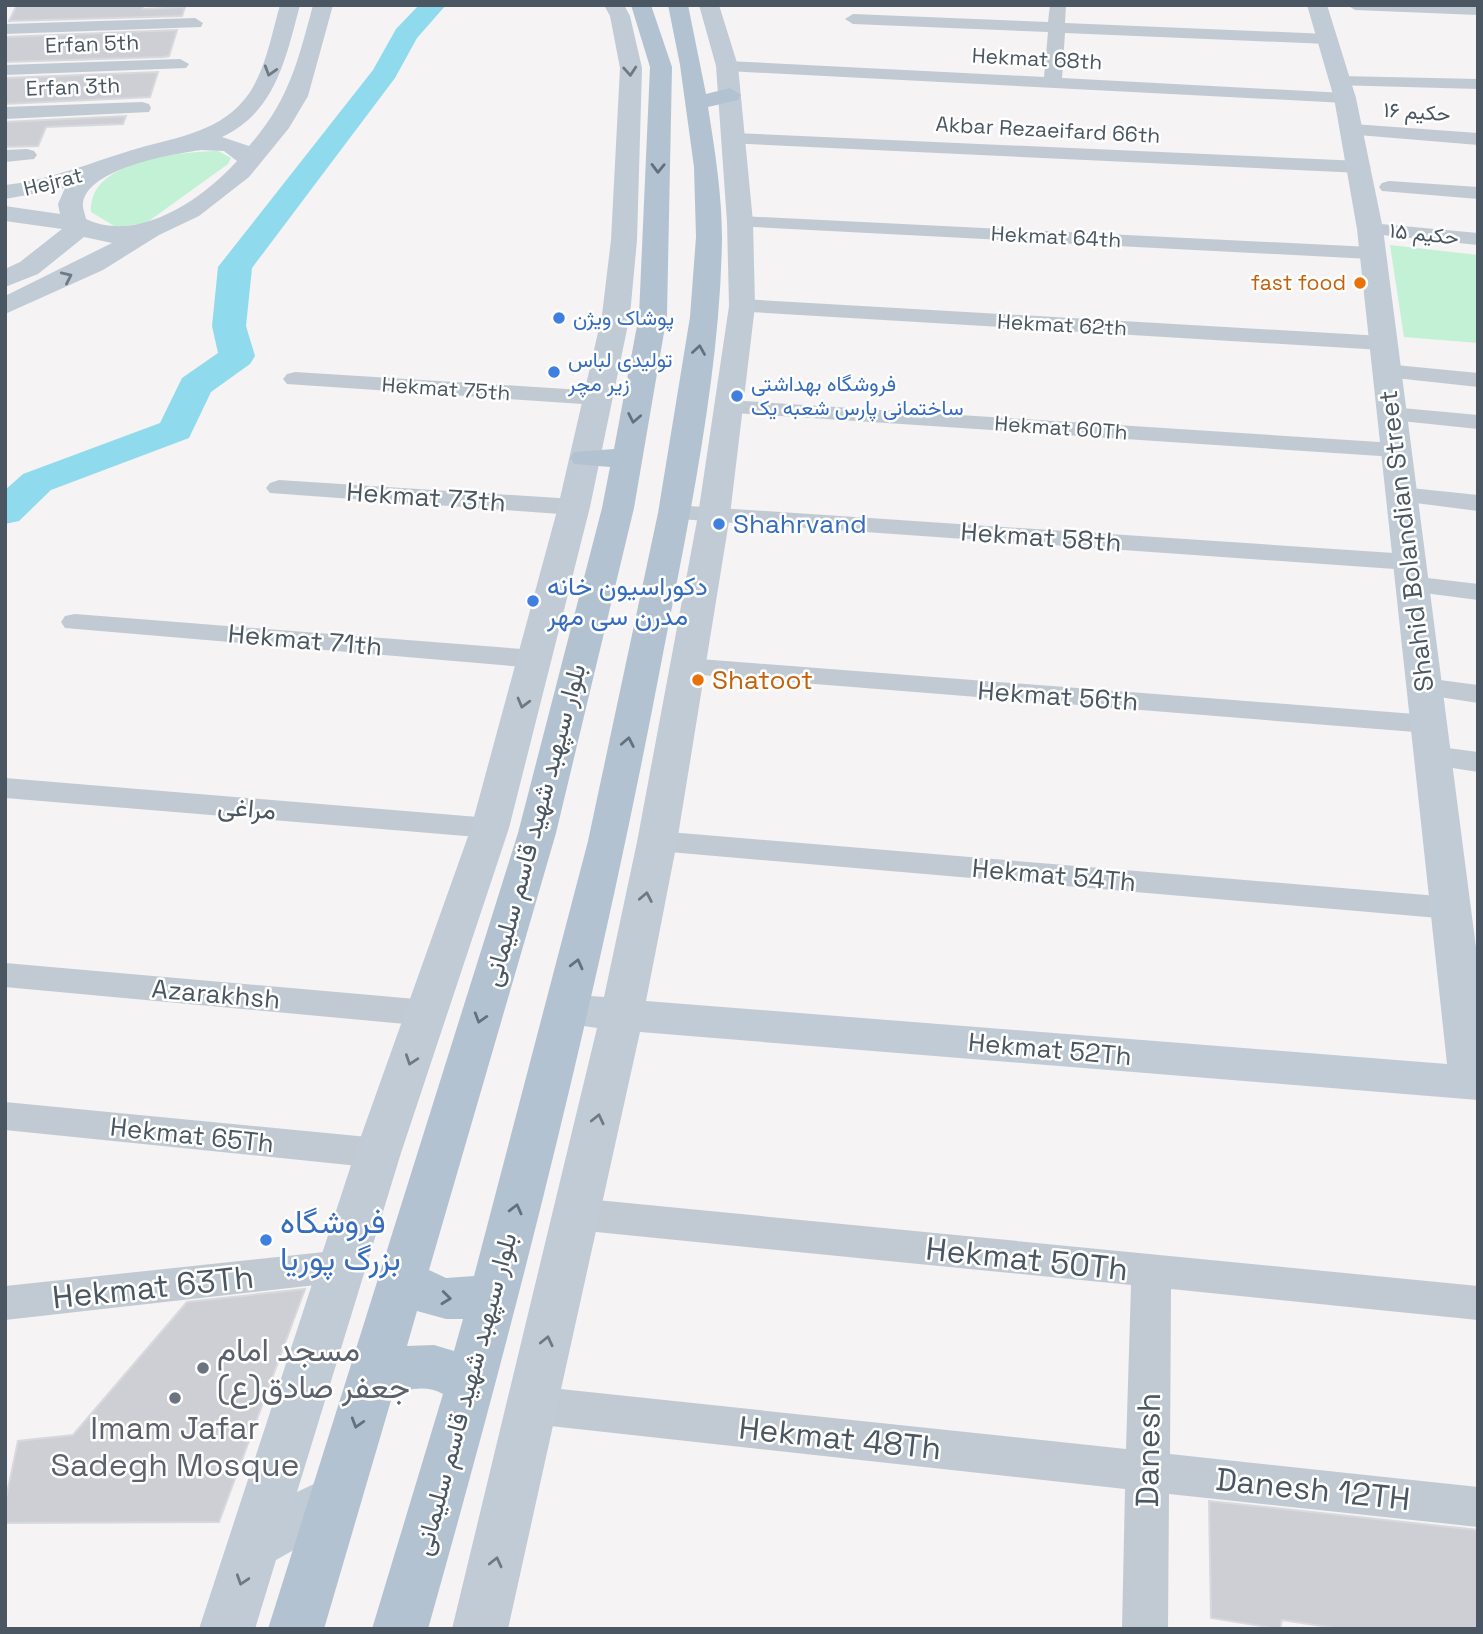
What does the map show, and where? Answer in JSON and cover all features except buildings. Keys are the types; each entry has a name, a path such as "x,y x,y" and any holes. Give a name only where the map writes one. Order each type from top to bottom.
{"main road":[{"name":"بلوار سپهبد شهید قاسم سلیمانی","path":"296,1629 537,833 618,508 653,315 661,67 641,5"},
{"name":"بلوار سپهبد شهید قاسم سلیمانی","path":"400,1629 471,1387 608,841 674,513 719,225 706,167 709,58"},
{"path":"656,228 682,232 719,225"},
{"path":"584,458 627,458"},
{"path":"402,1275 422,1292 443,1298 466,1299 496,1289"},
{"path":"369,1384 398,1369 431,1366 446,1369 471,1387"}],"street":[{"path":"176,147 213,134 239,120 258,100 290,5"},
{"path":"5,306 94,264 170,223 213,194 249,161 282,123 294,101 303,80 323,5"},
{"path":"227,1629 378,1153 490,828 574,506 616,315 624,240 631,68 620,16 614,5"},
{"path":"480,1629 622,1014 657,842 714,515 742,306 719,225 733,139 709,58 709,5"},
{"path":"1053,76 1058,5"},
{"name":"Shahid Bolandian Street","path":"1317,5 1342,88 1361,167 1450,908 1474,1082"},
{"path":"1355,5 1478,10"},
{"path":"853,19 1326,39"},
{"path":"5,29 195,23"},
{"name":"Hekmat 68th","path":"709,58 1342,88 1478,84"},
{"name":"Erfan 5th","path":"5,70 180,64"},
{"name":"Erfan 3th","path":"5,113 142,108"},
{"name":"حکیم ۱۶","path":"1353,130 1478,139"},
{"name":"Akbar Rezaeifard 66th","path":"733,139 1361,167"},
{"path":"176,147 201,143 226,145 243,151 249,161"},
{"name":"Hejrat","path":"5,192 39,188 148,152 176,147"},
{"path":"5,156 27,155"},
{"path":"5,279 29,268 79,226 68,205 73,193 100,170"},
{"path":"1389,187 1478,193"},
{"name":"Hejrat","path":"5,213 116,234 159,228"},
{"name":"Hekmat 64th","path":"719,225 1371,241"},
{"name":"حکیم ۱۵","path":"1371,241 1478,239"},
{"name":"Hekmat 62th","path":"742,306 1384,357 1478,380"},
{"name":"Hekmat 75th","path":"295,379 598,398"},
{"name":"Hekmat 60Th","path":"728,407 1395,450"},
{"path":"1391,414 1478,422"},
{"name":"Hekmat 73th","path":"279,488 574,506"},
{"path":"1401,495 1478,503"},
{"name":"Hekmat 58th","path":"674,513 1410,573 1478,592"},
{"name":"Hekmat 71th","path":"75,622 535,659"},
{"name":"Hekmat 56th","path":"687,667 1428,724"},
{"path":"1424,687 1478,694"},
{"path":"1432,756 1478,762"},
{"name":"مراغی","path":"5,788 490,828"},
{"name":"Hekmat 54Th","path":"657,842 1450,908"},
{"path":"453,938 503,943"},
{"name":"Azarakhsh","path":"5,975 427,1013"},
{"name":"Hekmat 52Th","path":"565,1010 1474,1082"},
{"name":"Hekmat 65Th","path":"5,1116 378,1153"},
{"name":"Hekmat 50Th","path":"576,1214 1478,1303"},
{"name":"Hekmat 63Th","path":"5,1303 343,1266"},
{"name":"Danesh","path":"1145,1629 1151,1272"},
{"name":"Hekmat 48Th","path":"532,1405 1147,1471"},
{"name":"Danesh 12TH","path":"1147,1471 1478,1507"},
{"path":"254,1544 335,1499"}],"green space":[{"path":"218,151 231,158 228,164 146,223 116,227 91,212 94,194 104,181 120,170 161,157"},
{"path":"1390,245 1478,255 1478,343 1404,337"}],"waterway":[{"path":"5,512 37,482 176,430 195,386 237,356 229,326 235,267 385,72 405,35 433,5"}],"place":[{"name":"fast food","path":"1360,283"},
{"name":"پوشاک ویژن","path":"559,318"},
{"name":"تولیدی لباس زیر مچر","path":"554,372"},
{"name":"فروشگاه بهداشتی ساختمانی پارس شعبه یک","path":"737,396"},
{"name":"Shahrvand","path":"719,524"},
{"name":"دکوراسیون خانه مدرن سی مهر","path":"533,601"},
{"name":"Shatoot","path":"698,680"},
{"name":"فروشگاه بزرگ پوریا","path":"266,1240"},
{"name":"مسجد امام جعفر صادق(ع)","path":"203,1368"},
{"name":"Imam Jafar Sadegh Mosque","path":"175,1398"}]}
